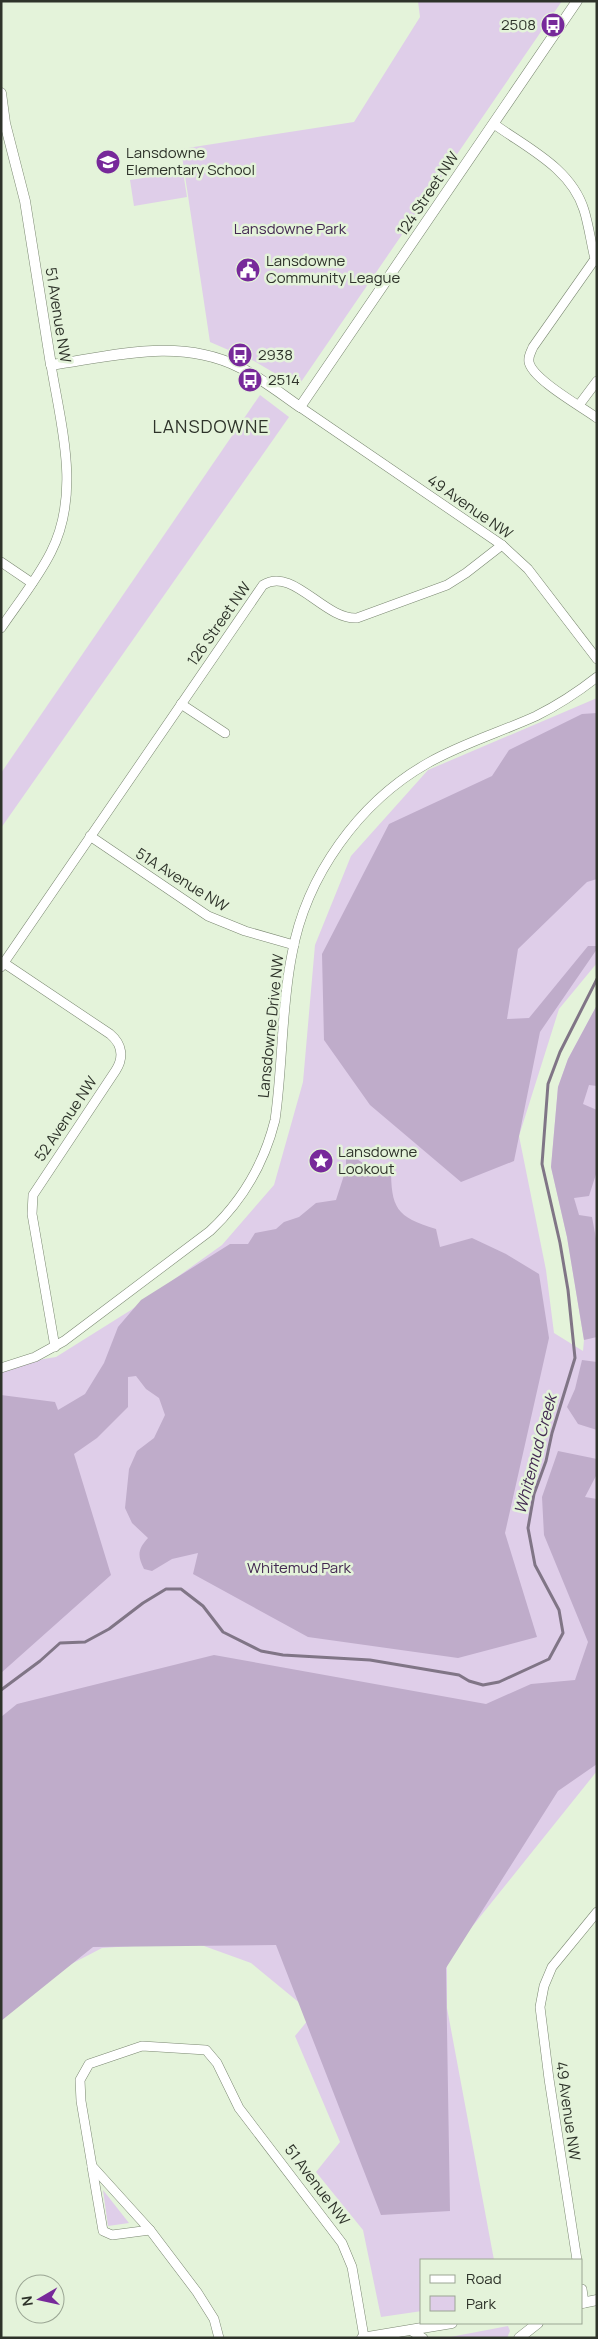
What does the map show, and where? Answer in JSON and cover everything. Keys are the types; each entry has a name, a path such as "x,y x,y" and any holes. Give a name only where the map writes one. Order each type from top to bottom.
{"street":[{"name":"124 Street NW","path":"300,407 577,1"},
{"name":"51 Avenue NW","path":"1,93 3,121 22,187 67,469 67,498 52,552 1,628"},
{"path":"494,124 552,164 570,182 584,210 597,269"},
{"path":"595,259 534,347 529,358 531,367 537,375 597,418"},
{"path":"51,365 149,351 193,352 238,366 300,407"},
{"path":"579,405 597,381"},
{"name":"49 Avenue NW","path":"300,407 502,545 528,569 597,659"},
{"name":"126 Street NW","path":"3,965 259,590 268,582 278,580 288,583 334,613 346,618 357,618 447,585 502,545"},
{"path":"1,562 32,583"},
{"name":"Lansdowne Drive NW","path":"1,1368 28,1360 55,1347 201,1238 230,1211 249,1184 267,1148 275,1120 294,945 317,882 334,851 355,825 384,795 428,763 536,715 560,702 597,677"},
{"path":"181,704 225,733"},
{"name":"51A Avenue NW","path":"90,836 208,916 245,931 294,945"},
{"name":"52 Avenue NW","path":"3,965 110,1034 117,1041 121,1051 121,1060 116,1070 33,1195 32,1214 55,1347"},
{"name":"49 Avenue NW","path":"577,2259 549,2079 540,2006 544,1986 552,1967 597,1912"},
{"name":"51 Avenue NW","path":"92,2166 81,2102 80,2080 90,2064 142,2046 206,2050 217,2063 239,2108 342,2244 352,2267 363,2338"},
{"path":"92,2166 103,2231 112,2235 150,2230"},
{"path":"92,2166 150,2230 206,2305 214,2319 219,2338"},
{"path":"583,2303 597,2300"},
{"path":"363,2338 446,2324"},
{"path":"519,2338 537,2324"},
{"path":"410,2330 423,2338"}],"green space":[{"name":"Lansdowne Park","path":"418,1 562,1 301,382 293,384 254,361 210,342 181,149 354,122 420,17"},
{"path":"183,172 187,197 134,206 130,180"},
{"path":"260,395 289,417 1,828 1,773"},
{"name":"Whitemud Park","path":"597,698 597,963 559,1009 519,1136 546,1270 554,1333 583,1351 584,1340 567,1237 551,1167 558,1087 568,1059 597,1005 597,1771 447,1958 447,2008 494,2259 420,2259 420,2311 381,2317 363,2230 316,2172 340,2142 295,2036 313,2014 251,1963 193,1942 102,1948 27,1987 1,2012 1,1366 56,1357 131,1310 222,1245 274,1185 303,1082 315,945 351,856 428,770"},
{"path":"597,713 597,879 587,882 518,949 507,1019 529,1018 588,946 597,946 597,949 540,1032 514,1161 461,1182 370,1105 324,1040 322,954 389,824 492,776 509,750 582,714"},
{"path":"597,1005 597,1086 589,1085 583,1104 597,1110 597,1171 589,1196 574,1198 579,1215 592,1217 597,1244 597,1337 584,1340 567,1237 551,1167 558,1087 568,1059"},
{"path":"346,1152 366,1165 391,1167 392,1192 399,1209 412,1220 436,1229 440,1247 472,1238 506,1254 539,1274 549,1338 505,1533 537,1637 458,1658 308,1637 193,1574 198,1553 172,1559 152,1571 144,1569 140,1560 140,1549 148,1538 132,1523 125,1508 129,1469 137,1451 154,1438 165,1415 159,1398 146,1389 136,1376 128,1377 128,1407 97,1438 74,1454 111,1575 1,1673 1,1395 55,1402 58,1410 85,1394 104,1363 118,1327 141,1300 230,1244 248,1244 255,1233 276,1229 284,1222 299,1217 316,1203 336,1200 346,1169"},
{"path":"582,1360 597,1362 597,1430 578,1424 567,1407 575,1389"},
{"path":"558,1451 597,1459 597,1474 585,1497 597,1499 597,1764 558,1791 446,1968 450,2211 381,2215 276,1945 93,1947 1,2021 1,1717 17,1704 214,1655 486,1704 531,1684 575,1680 588,1642 544,1535 542,1497"},
{"path":"103,2190 129,2223 108,2226"},
{"path":"508,2326 510,2331 507,2338 445,2338"}],"waterway":[{"name":"Whitemud Creek","path":"1,1690 40,1661 60,1643 85,1642 109,1629 143,1603 166,1589 181,1589 203,1606 223,1632 261,1651 283,1655 370,1660 459,1675 469,1681 483,1685 499,1682 549,1659 563,1633 559,1610 535,1565 528,1528 534,1494 546,1461 552,1433 575,1358 568,1290 560,1243 542,1164 548,1084 560,1052 597,979"}],"place":[{"name":"2508","path":"553,25"},
{"name":"Lansdowne Elementary School","path":"108,162"},
{"name":"Lansdowne Community League","path":"248,270"},
{"name":"2938","path":"240,355"},
{"name":"2514","path":"250,380"},
{"name":"Lansdowne Lookout","path":"321,1161"}],"district":[{"name":"LANSDOWNE","path":"211,427"}]}
